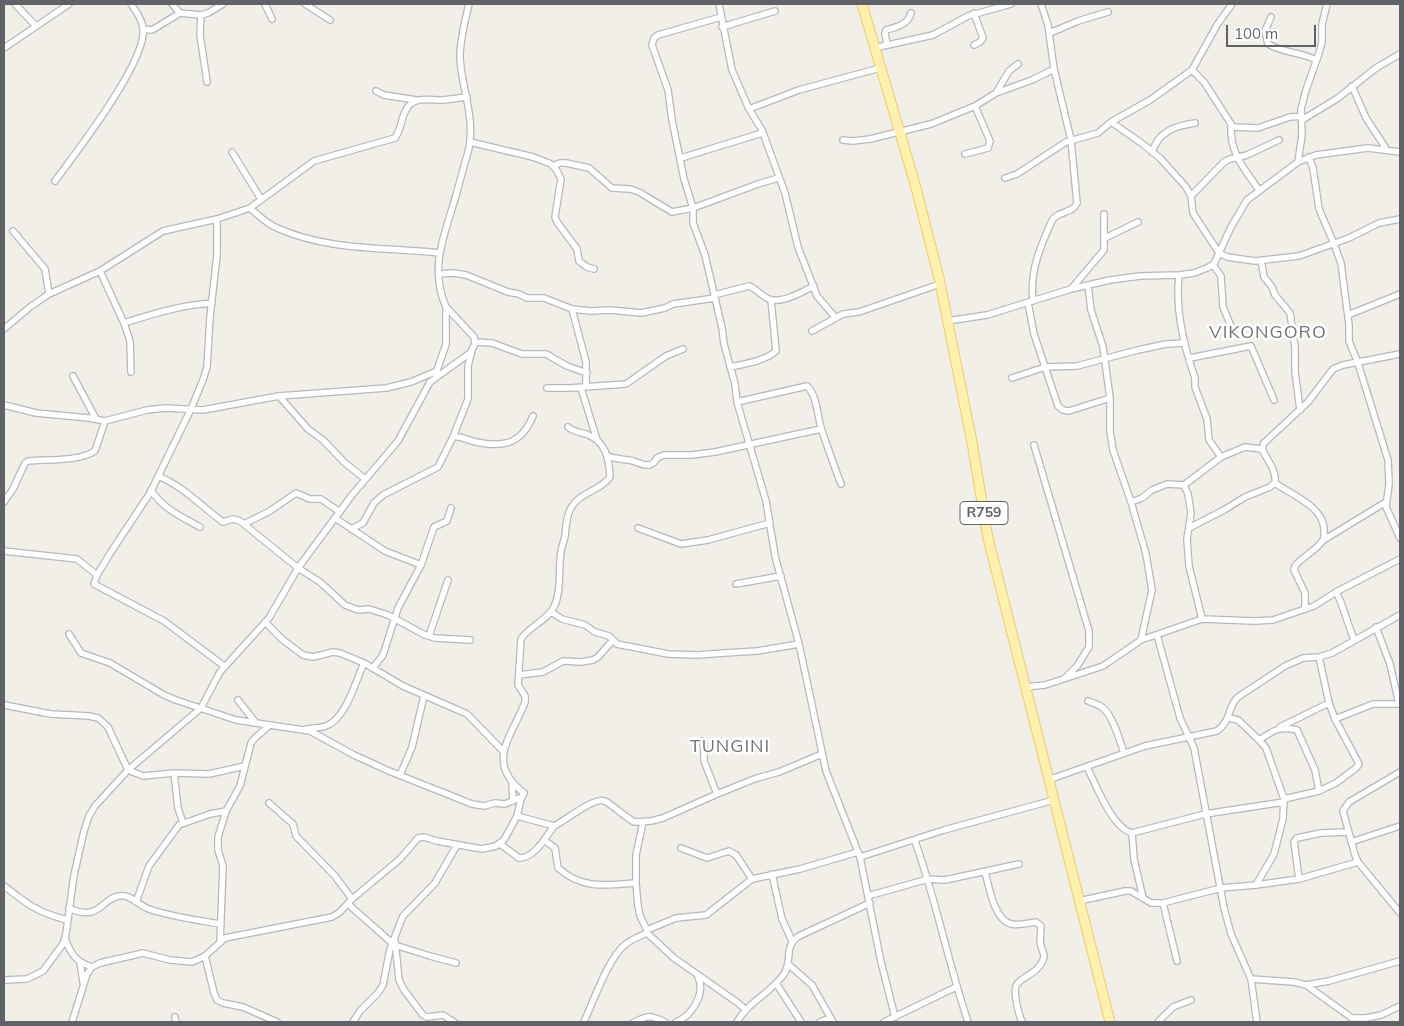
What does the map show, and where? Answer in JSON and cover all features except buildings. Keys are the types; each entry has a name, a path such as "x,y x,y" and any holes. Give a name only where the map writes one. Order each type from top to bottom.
{"main road":[{"name":"R759","path":"862,4 915,184 940,284 972,442 988,538 1110,1022"}],"street":[{"path":"15,4 35,25"},
{"path":"4,48 35,25 69,4"},
{"path":"55,181 105,113 143,41 143,28 131,4"},
{"path":"172,4 180,13"},
{"path":"143,28 152,30 180,13 201,15 223,4"},
{"path":"265,4 272,19"},
{"path":"305,4 330,20"},
{"path":"4,980 24,980 30,978 44,970 52,959 65,938 74,875 89,816 100,800 128,770 201,708 224,666 265,622 298,568 404,431 424,392 436,374 446,344 446,307 440,291 439,253 470,142 471,127 460,57 462,33 469,4"},
{"path":"719,4 722,27 732,70 762,133 785,193 798,247 814,286 821,302 835,317"},
{"path":"874,48 933,36 974,13 1011,4"},
{"path":"1041,4 1050,33 1054,69 1071,140 1077,203 1072,210 1054,217 1033,270 1030,302 1034,334 1058,406 1063,410 1069,411 1110,398"},
{"path":"1005,178 1017,174 1062,144 1095,134 1111,122 1150,100 1192,70 1216,25 1232,4"},
{"path":"1298,162 1301,151 1301,108 1322,42 1322,24 1327,4"},
{"path":"722,27 775,11"},
{"path":"1050,33 1078,21 1108,12"},
{"path":"887,46 886,30 906,22 911,13"},
{"path":"974,13 983,38 974,45"},
{"path":"201,15 200,35 207,82"},
{"path":"721,17 658,35 652,45 668,90 684,179 693,208 695,229 705,255 737,402 770,523 775,556 799,644 826,771 859,855 881,962 895,1017"},
{"path":"1271,17 1265,31 1268,44 1316,60"},
{"path":"1231,126 1236,128 1258,128 1290,117 1302,118 1338,98 1376,68 1400,54"},
{"path":"996,93 1009,71 1018,64"},
{"path":"750,109 800,90 880,68"},
{"path":"843,140 854,141 930,124 974,106 996,93 1026,83 1054,69"},
{"path":"1192,70 1213,94 1231,126 1231,138 1237,158 1259,190"},
{"path":"1352,86 1366,118 1387,150"},
{"path":"376,91 384,95 416,100 467,97"},
{"path":"4,329 49,294 100,271 163,231 216,219 250,208 314,161 396,138 401,128 404,112 416,100"},
{"path":"965,154 988,148 990,145 990,141 974,106"},
{"path":"1111,122 1140,142 1170,169 1191,196 1193,213 1219,252 1235,258 1261,260 1299,256 1334,244 1379,223 1400,219"},
{"path":"1152,152 1159,138 1171,128 1196,123"},
{"path":"681,158 762,133"},
{"path":"1191,196 1219,165 1230,159 1247,155 1279,140"},
{"path":"470,142 544,160 556,169 561,179 557,222 577,249 579,261 587,267 594,269"},
{"path":"947,321 987,316 1088,285 1140,276 1194,273 1212,265 1247,200 1298,162 1309,157 1368,148 1400,152"},
{"path":"232,152 261,199"},
{"path":"1309,157 1319,209 1341,263 1348,315 1349,341 1358,363 1388,460 1387,510 1400,535"},
{"path":"553,166 566,163 589,168 612,188 630,189 639,192 671,212 693,208 778,178"},
{"path":"250,208 277,228 298,236 343,246 439,253"},
{"path":"1071,289 1104,250 1104,214"},
{"path":"216,219 218,255 207,367 191,410 151,490 94,582 95,586 164,621 224,666"},
{"path":"1105,238 1138,222"},
{"path":"13,231 45,269 49,294"},
{"path":"1261,260 1264,277 1272,287 1275,295 1290,313 1300,410"},
{"path":"1212,265 1221,276 1223,307 1233,331"},
{"path":"100,271 124,323 130,341 131,372"},
{"path":"439,274 454,273 466,275 508,292 520,294 527,298 543,297 572,309 641,313 749,286 771,300 780,300 814,286"},
{"path":"1179,275 1177,299 1179,323 1190,358 1195,378 1195,387 1207,419 1209,440 1221,456"},
{"path":"812,331 835,317 870,309 940,284"},
{"path":"1088,285 1091,310 1103,347 1110,398 1110,431 1113,450 1146,554 1152,590 1141,640"},
{"path":"1348,315 1400,294"},
{"path":"730,367 758,360 776,351 771,300"},
{"path":"124,323 173,308 212,304"},
{"path":"446,307 474,337 476,342"},
{"path":"514,801 512,783 503,761 503,751 510,731 525,702 524,694 519,687 518,675 522,637 551,612 557,596 561,550 570,510 577,500 610,478 608,456 597,440 583,387 587,373 586,362 572,309"},
{"path":"351,529 362,523 374,503 383,496 438,467 453,437 468,399 468,366 476,342"},
{"path":"476,342 492,343 522,354 546,354 564,365 587,373"},
{"path":"1012,378 1045,367 1077,366 1166,344 1185,343"},
{"path":"1190,358 1251,346 1274,400"},
{"path":"547,388 628,384 666,356 683,349"},
{"path":"4,405 36,413 104,421 147,410 165,408 204,410 279,396 386,388 436,374 472,350"},
{"path":"1189,528 1245,497 1266,489 1275,483 1274,471 1262,449 1264,443 1300,410 1333,369 1400,354"},
{"path":"73,376 96,419"},
{"path":"737,402 807,386 816,404 821,429 841,484"},
{"path":"279,396 308,429 323,440 344,462 365,479"},
{"path":"453,437 498,445 510,442 522,435 533,416"},
{"path":"4,502 13,489 24,463 28,461 66,459 95,452 104,421"},
{"path":"568,427 573,431 588,435 597,440"},
{"path":"608,456 649,465 655,463 657,458 664,455 702,454 821,429"},
{"path":"1034,445 1089,631 1089,647 1077,666 1064,680"},
{"path":"1131,502 1167,484 1184,485 1221,456 1245,447 1262,449"},
{"path":"158,476 176,484 223,522 235,519 244,524 298,568 320,582 346,605 358,610 376,611 395,617 430,636 446,640 470,640"},
{"path":"1275,483 1317,512 1323,520 1324,531 1322,541"},
{"path":"1184,485 1188,494 1190,513 1187,539 1189,566 1202,619"},
{"path":"151,490 156,498 173,512 200,527"},
{"path":"244,524 270,512 296,493 310,499 321,499 340,512"},
{"path":"145,500 156,498"},
{"path":"1305,609 1305,593 1294,570 1295,566 1322,541 1386,502"},
{"path":"373,668 383,654 398,608 421,565 434,528 447,521 451,508"},
{"path":"335,518 385,551 421,565"},
{"path":"638,528 681,544 708,540 770,523"},
{"path":"4,551 77,559 97,575"},
{"path":"1025,687 1045,685 1064,680 1103,666 1141,640 1202,619 1273,620 1314,606 1336,592 1400,559"},
{"path":"736,584 781,576"},
{"path":"430,636 448,580"},
{"path":"1336,592 1354,640"},
{"path":"551,612 562,619 609,636 619,645 684,656 758,651 799,644"},
{"path":"1048,780 1145,746 1217,731 1229,718 1234,700 1286,666 1303,658 1319,657 1332,653 1400,615"},
{"path":"265,622 283,640 303,655 313,657 336,652 364,663 402,686 469,715 503,751"},
{"path":"1335,719 1373,704 1400,704 1390,664 1376,627"},
{"path":"69,634 81,653 110,663 164,695 236,720 304,730 400,775 472,804 484,806 494,803 505,804 521,799"},
{"path":"1157,635 1180,718 1194,748 1224,908 1231,934 1251,979 1257,1022"},
{"path":"518,675 543,672 563,662 592,660 598,657 613,640"},
{"path":"1087,767 1117,823 1126,832 1132,833 1205,814 1284,801 1320,791 1336,783 1359,764 1335,719 1329,703 1319,657"},
{"path":"304,730 325,727 337,718 346,704 364,663"},
{"path":"400,775 412,747 424,696"},
{"path":"238,700 256,723"},
{"path":"1088,701 1106,710 1124,753"},
{"path":"1259,740 1329,703"},
{"path":"4,705 50,714 98,718 108,727 128,770 143,776 174,773 209,774 245,766"},
{"path":"1229,718 1238,720 1259,740 1272,763 1284,801 1283,819 1274,854 1256,886"},
{"path":"220,942 223,866 217,842 226,811 240,786 253,740 270,724"},
{"path":"1271,732 1284,727 1297,730 1315,770 1320,791"},
{"path":"702,741 704,760 717,794"},
{"path":"500,844 522,858 531,854 554,826 600,800 607,802 632,821 643,822 663,818 717,794 757,778 779,772 822,754"},
{"path":"1400,772 1349,802 1343,811 1358,862 1400,912"},
{"path":"174,773 178,808 183,823"},
{"path":"72,1022 86,974 92,967 100,963 143,953 182,962 192,962 205,956 220,942 229,937 332,917 400,859 418,838 424,837 482,849 492,848 500,844 517,816 524,793 512,783"},
{"path":"584,1022 609,966 619,950 626,944 647,931 676,918 706,915 752,879 890,847 1054,800"},
{"path":"269,803 293,824 296,836 335,876 350,901 394,944 456,963"},
{"path":"136,902 149,866 177,828 183,823 226,811"},
{"path":"517,816 554,826"},
{"path":"643,822 636,854 638,875 636,883 640,916 647,931 674,958 746,1010"},
{"path":"1351,842 1400,826"},
{"path":"1299,879 1294,842 1297,838 1321,833 1348,832"},
{"path":"1132,833 1134,859 1143,898"},
{"path":"544,840 555,848 558,868 582,883 591,886 602,886 636,883"},
{"path":"915,840 928,880 956,987 968,1022"},
{"path":"454,1022 443,1015 427,1017 423,1015 404,990 399,980 394,936 403,916 435,883 458,845"},
{"path":"681,848 707,858 729,851 736,855 752,879"},
{"path":"1079,901 1125,890 1131,891 1151,903 1164,903 1221,888 1256,886 1299,879 1358,862"},
{"path":"868,896 928,880 946,880 1019,864"},
{"path":"985,872 995,909 1005,921 1011,924 1036,922 1041,926 1040,943 1045,956 1043,961 1031,975 1017,984 1015,988 1022,1022"},
{"path":"772,874 782,919 792,941"},
{"path":"4,886 31,907 50,916 68,920"},
{"path":"69,908 84,914 96,910 112,898 119,896 127,897 150,910 221,924"},
{"path":"737,1022 746,1010 776,983 784,973 788,964 789,946 792,941 870,903"},
{"path":"1164,903 1177,961"},
{"path":"65,938 70,952 80,962 92,967"},
{"path":"352,1022 381,989 394,944"},
{"path":"52,959 62,953 70,952"},
{"path":"205,956 217,1000 244,1007 277,1022"},
{"path":"1306,985 1329,981 1400,960"},
{"path":"80,962 83,984"},
{"path":"788,964 812,985 831,1020 820,1022"},
{"path":"676,1022 692,1010 701,988 697,975"},
{"path":"1251,979 1294,982 1306,985 1352,1018 1367,1020 1400,1006"},
{"path":"776,983 801,1022"},
{"path":"884,1022 956,987"},
{"path":"1158,1022 1173,1007 1191,1000"},
{"path":"634,1022 650,1016 665,1022"}],"district":[{"name":"VIKONGORO","path":"1268,333"},
{"name":"TUNGINI","path":"730,747"}]}
